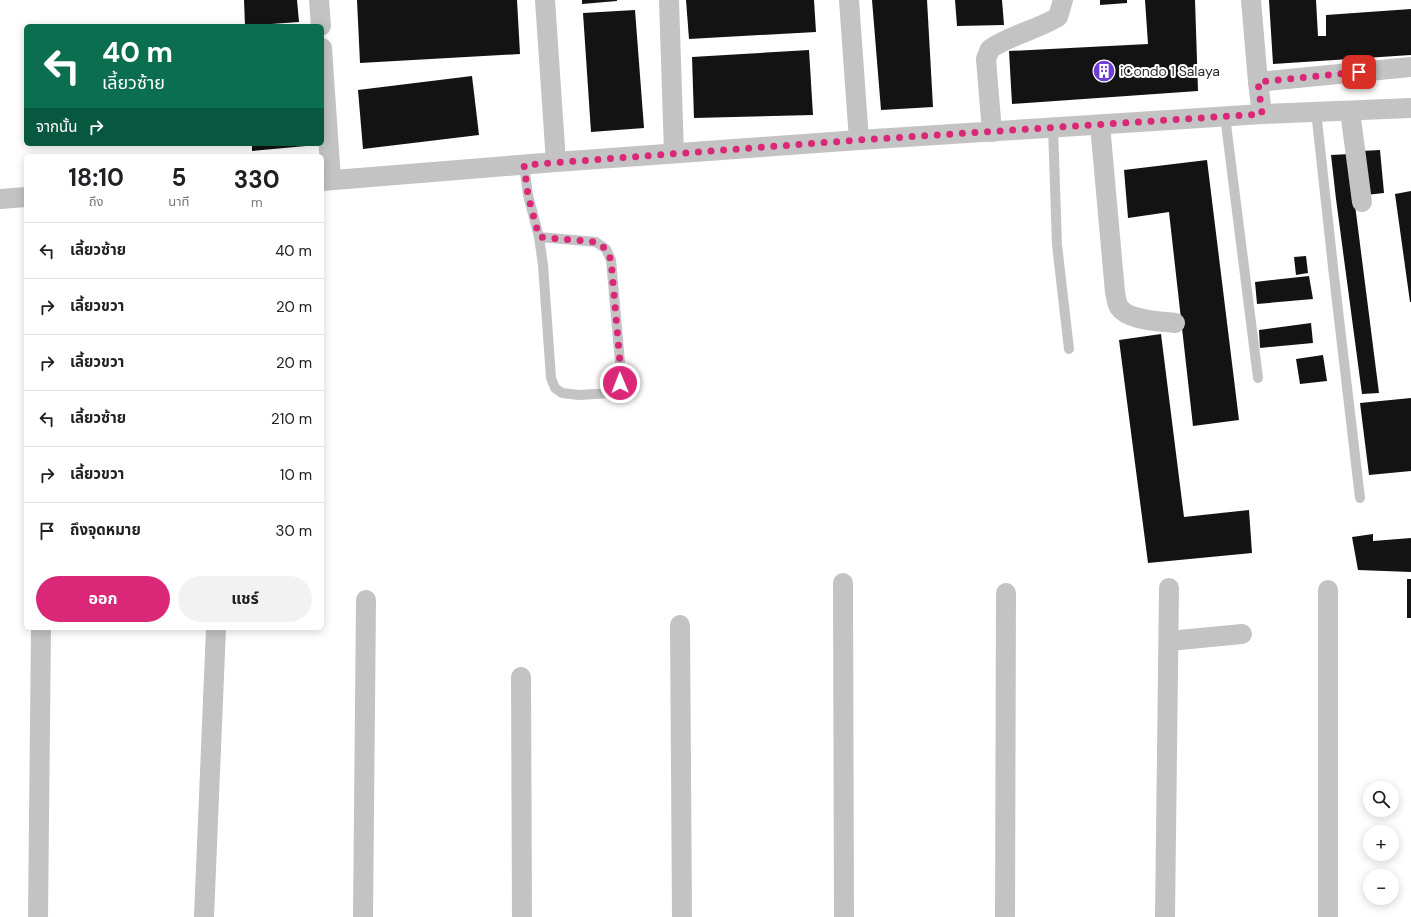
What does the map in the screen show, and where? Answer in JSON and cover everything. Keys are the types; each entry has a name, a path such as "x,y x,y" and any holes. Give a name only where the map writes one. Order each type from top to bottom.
{"street":[{"path":"319,0 321,24"},
{"path":"545,0 556,162"},
{"path":"669,0 674,153"},
{"path":"849,0 859,140"},
{"path":"992,132 986,59 990,49 1003,40 1045,24 1058,17 1063,0"},
{"path":"1252,0 1262,114"},
{"path":"1258,82 1411,67"},
{"path":"324,114 326,181 556,162 859,140 1224,116 1411,108"},
{"path":"1350,111 1362,202"},
{"path":"1100,125 1115,292 1119,307 1126,314 1139,319 1176,323"},
{"path":"0,199 24,197"},
{"path":"844,583 844,917"},
{"path":"1165,917 1169,588"},
{"path":"1328,590 1328,917"},
{"path":"1005,917 1006,593"},
{"path":"363,917 366,600"},
{"path":"680,625 682,917"},
{"path":"38,917 41,630"},
{"path":"204,917 216,630"},
{"path":"1169,641 1242,634"},
{"path":"521,677 522,917"}],"lane":[{"path":"1316,111 1360,498"},
{"path":"1224,116 1258,378"},
{"path":"1053,128 1057,245 1069,349"},
{"path":"524,165 528,195 539,237 543,264 551,378 554,388 562,393 580,395 612,393 617,389 620,383 621,374 611,260 606,249 596,242 539,237"}],"building":[{"path":"244,0 297,0 299,22 245,24"},
{"path":"357,0 517,0 520,54 360,63"},
{"path":"582,0 617,0 617,1 582,4"},
{"path":"686,0 814,0 816,32 689,39"},
{"path":"872,0 927,0 933,107 881,110"},
{"path":"955,0 1002,0 1004,25 957,26"},
{"path":"1100,0 1127,0 1127,3 1100,5"},
{"name":"iCondo 1 Salaya","path":"1145,0 1195,0 1198,91 1012,104 1009,51 1148,44"},
{"path":"1269,0 1316,0 1318,36 1326,36 1326,15 1411,9 1411,55 1273,64"},
{"path":"635,10 644,128 591,132 583,13"},
{"path":"809,50 813,115 694,118 692,57"},
{"path":"472,76 479,135 363,149 358,90"},
{"path":"252,146 306,146 252,151"},
{"path":"1380,150 1384,193 1366,195 1361,151"},
{"path":"1350,154 1354,197 1379,393 1362,394 1336,199 1331,155"},
{"path":"1207,160 1239,420 1193,426 1169,212 1128,218 1124,170"},
{"path":"1411,191 1411,302 1410,302 1395,194"},
{"path":"1306,256 1308,273 1296,275 1294,257"},
{"path":"1309,276 1313,299 1257,304 1255,282"},
{"path":"1311,323 1313,343 1260,348 1259,330"},
{"path":"1161,334 1184,517 1249,510 1252,553 1148,563 1119,340"},
{"path":"1323,355 1327,381 1300,384 1296,359"},
{"path":"1411,398 1411,471 1369,475 1360,403"},
{"path":"1373,534 1373,541 1411,538 1411,572 1358,570 1352,537"},
{"path":"1407,579 1411,579 1411,618 1407,618"}],"place":[{"name":"iCondo 1 Salaya","path":"1104,71"}],"route":[{"path":"620,383 621,374 611,260 606,249 596,242 539,237 528,195 524,165 859,140 1262,114 1258,82 1359,72"}]}
